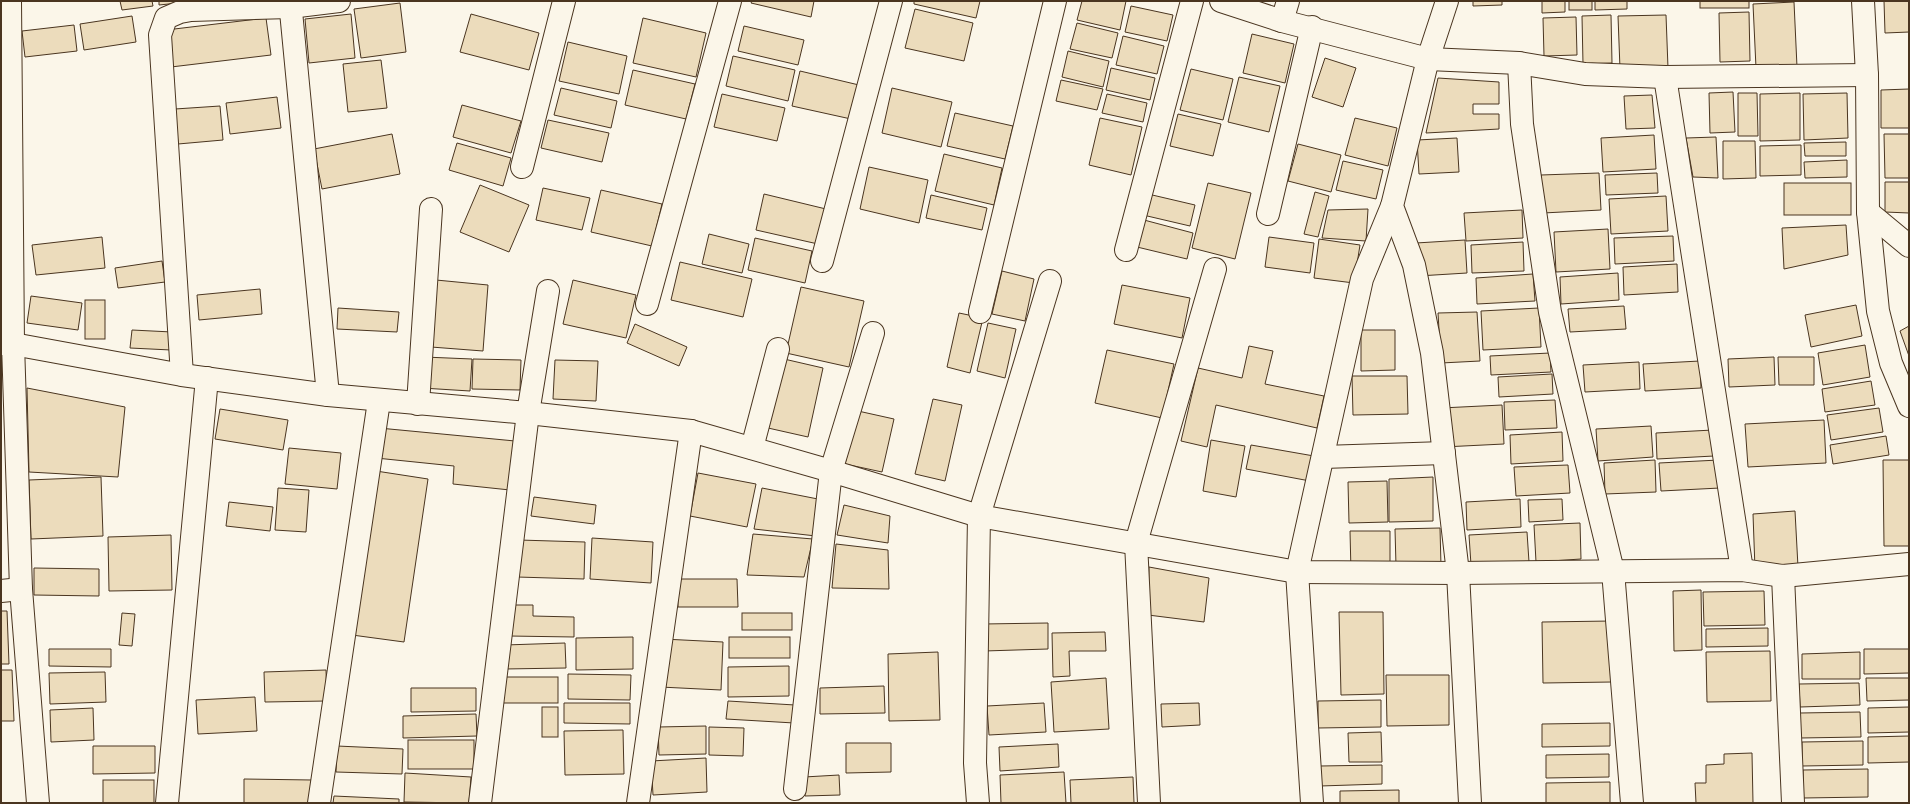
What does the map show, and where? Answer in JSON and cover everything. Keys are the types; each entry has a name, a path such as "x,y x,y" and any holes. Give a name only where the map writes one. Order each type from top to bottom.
{"street":[{"path":"10,1 7,344 11,590 38,803"},
{"path":"182,375 160,35 166,18 180,12 339,1"},
{"path":"522,167 564,1"},
{"path":"647,304 730,1"},
{"path":"822,261 891,1"},
{"path":"980,312 1055,1"},
{"path":"1126,250 1192,1"},
{"path":"1221,1 1285,11 1312,27 1428,59 1519,64 1585,74 1665,77 1867,75"},
{"path":"1312,803 1297,572 1362,279 1392,206 1428,59 1447,1"},
{"path":"1863,1 1867,75 1868,212 1878,311 1891,363 1909,406"},
{"path":"290,4 328,395"},
{"path":"1268,214 1312,27"},
{"path":"1519,64 1522,124 1550,312 1613,571 1632,803"},
{"path":"1665,77 1742,570"},
{"path":"1392,206 1414,265 1432,353 1458,574 1470,803"},
{"path":"418,404 431,209"},
{"path":"1868,212 1909,246"},
{"path":"1149,803 1136,543 1215,269"},
{"path":"978,803 975,763 979,516 1050,281"},
{"path":"480,803 528,413 548,291"},
{"path":"795,789 831,471 873,333"},
{"path":"7,344 182,375 328,395 379,401 528,413 690,431 831,471 979,516 1297,572 1458,574 1742,570 1783,576 1909,564"},
{"path":"752,448 778,349"},
{"path":"167,803 207,378"},
{"path":"319,803 379,401"},
{"path":"638,803 690,431"},
{"path":"1322,457 1444,453"},
{"path":"1783,576 1793,803"}],"building":[{"path":"120,1 152,1 153,6 122,10"},
{"path":"159,1 188,1 188,2 159,5"},
{"path":"752,1 814,1 811,17 751,3"},
{"path":"914,1 980,1 976,18 914,4"},
{"path":"1082,1 1126,1 1120,30 1077,20"},
{"path":"1473,1 1502,1 1502,5 1473,6"},
{"path":"1542,1 1565,1 1565,12 1542,13"},
{"path":"1569,1 1592,1 1592,10 1569,10"},
{"path":"1595,1 1627,1 1627,9 1595,10"},
{"path":"1700,1 1749,1 1749,8 1700,8"},
{"path":"1884,1 1909,1 1909,32 1885,33"},
{"path":"1794,2 1797,67 1756,68 1753,4"},
{"path":"400,3 406,52 361,58 354,9"},
{"path":"1131,6 1173,15 1167,41 1125,32"},
{"path":"915,9 973,23 964,61 905,48"},
{"path":"1749,12 1750,61 1720,62 1719,13"},
{"path":"351,14 355,58 309,63 305,19"},
{"path":"471,14 539,33 529,70 460,52"},
{"path":"1611,15 1612,63 1583,64 1582,16"},
{"path":"1666,15 1668,68 1620,69 1618,16"},
{"path":"132,16 136,42 84,50 80,24"},
{"path":"1576,17 1577,55 1544,56 1543,18"},
{"path":"266,18 271,55 171,67 166,30"},
{"path":"643,18 706,33 696,77 633,63"},
{"path":"1077,23 1118,33 1112,58 1070,49"},
{"path":"74,25 77,51 25,57 22,31"},
{"path":"744,26 804,40 798,65 738,51"},
{"path":"1252,34 1294,44 1285,83 1243,73"},
{"path":"1123,36 1164,46 1157,74 1116,65"},
{"path":"568,42 627,56 619,94 559,81"},
{"path":"1068,51 1109,61 1103,87 1062,77"},
{"path":"733,56 795,70 788,101 726,86"},
{"path":"1325,58 1356,68 1343,107 1312,97"},
{"path":"381,60 387,108 348,112 343,64"},
{"path":"1111,68 1155,78 1150,100 1106,90"},
{"path":"1191,69 1233,79 1223,120 1180,110"},
{"path":"633,70 695,84 686,119 625,105"},
{"path":"800,71 859,85 851,119 792,106"},
{"path":"1239,77 1280,86 1269,132 1228,122"},
{"path":"1438,78 1499,82 1499,104 1473,104 1473,114 1499,114 1499,129 1426,133"},
{"path":"1061,80 1103,89 1097,110 1056,101"},
{"path":"561,88 617,101 611,128 554,115"},
{"path":"892,88 952,102 941,147 882,133"},
{"path":"1909,89 1909,128 1881,128 1881,90"},
{"path":"1733,92 1735,132 1710,133 1709,93"},
{"path":"1738,93 1757,93 1758,136 1738,136"},
{"path":"1800,93 1800,140 1760,141 1760,94"},
{"path":"1847,93 1848,138 1804,140 1803,94"},
{"path":"722,94 785,108 777,141 714,127"},
{"path":"1107,94 1147,103 1143,122 1102,113"},
{"path":"1652,95 1655,128 1626,129 1624,96"},
{"path":"277,97 281,128 230,134 226,103"},
{"path":"462,105 521,121 511,153 453,137"},
{"path":"220,106 223,140 178,144 175,109"},
{"path":"955,113 1013,126 1005,159 947,146"},
{"path":"1178,114 1221,124 1213,156 1170,146"},
{"path":"1100,118 1142,127 1131,175 1089,165"},
{"path":"1355,118 1397,128 1388,166 1345,155"},
{"path":"548,120 609,133 602,162 541,148"},
{"path":"392,134 400,174 322,189 314,149"},
{"path":"1884,134 1909,134 1909,178 1885,178"},
{"path":"1654,135 1656,169 1603,172 1601,138"},
{"path":"1716,137 1718,178 1693,177 1686,138"},
{"path":"1457,138 1459,172 1419,174 1417,140"},
{"path":"1723,141 1755,141 1756,178 1723,179"},
{"path":"1846,142 1846,156 1805,156 1804,143"},
{"path":"457,143 511,158 503,186 449,170"},
{"path":"1298,144 1341,155 1331,192 1288,181"},
{"path":"1801,145 1801,175 1760,176 1760,146"},
{"path":"944,154 1002,168 994,205 935,191"},
{"path":"1847,160 1847,177 1805,178 1804,162"},
{"path":"1343,161 1383,170 1376,199 1336,190"},
{"path":"869,167 928,180 919,223 860,209"},
{"path":"1599,173 1601,210 1543,213 1541,175"},
{"path":"1657,173 1658,193 1606,195 1605,175"},
{"path":"1885,182 1909,182 1909,213 1885,212"},
{"path":"1208,183 1251,193 1235,259 1192,248"},
{"path":"1784,183 1851,183 1851,215 1784,215"},
{"path":"480,185 529,205 509,252 460,232"},
{"path":"543,188 590,198 582,230 536,220"},
{"path":"601,190 662,204 652,246 591,232"},
{"path":"1315,192 1329,196 1318,237 1304,234"},
{"path":"764,194 826,209 818,244 756,230"},
{"path":"1148,194 1195,205 1190,226 1143,215"},
{"path":"931,195 987,208 982,230 926,218"},
{"path":"1666,196 1668,231 1611,234 1609,199"},
{"path":"1368,209 1366,241 1322,238 1328,210"},
{"path":"1522,210 1523,238 1466,241 1464,213"},
{"path":"1144,220 1193,233 1187,259 1137,247"},
{"path":"1846,225 1848,255 1784,269 1782,228"},
{"path":"1608,229 1610,269 1556,272 1554,232"},
{"path":"709,234 749,244 742,273 702,264"},
{"path":"1673,236 1674,261 1615,264 1614,238"},
{"path":"102,237 105,268 36,275 32,245"},
{"path":"1269,237 1314,243 1310,273 1265,267"},
{"path":"755,238 812,251 805,283 748,270"},
{"path":"1319,239 1360,245 1354,283 1314,278"},
{"path":"1465,240 1467,273 1418,276 1416,243"},
{"path":"1523,242 1524,271 1472,273 1471,245"},
{"path":"162,261 165,282 118,288 115,268"},
{"path":"680,262 752,279 743,317 671,300"},
{"path":"1677,264 1678,292 1624,295 1623,267"},
{"path":"1002,271 1034,279 1025,321 992,314"},
{"path":"1618,273 1619,300 1561,304 1560,277"},
{"path":"1533,274 1535,301 1477,304 1476,278"},
{"path":"436,280 488,285 483,351 431,347"},
{"path":"573,280 636,295 626,338 563,324"},
{"path":"1122,285 1190,298 1182,338 1114,324"},
{"path":"801,287 864,301 849,367 786,353"},
{"path":"260,289 262,314 199,320 197,295"},
{"path":"31,296 82,303 78,330 27,323"},
{"path":"85,300 105,300 105,339 85,339"},
{"path":"1856,305 1862,336 1811,347 1805,315"},
{"path":"1624,306 1626,329 1570,332 1568,309"},
{"path":"338,308 399,312 397,332 337,329"},
{"path":"1539,308 1541,347 1483,350 1481,311"},
{"path":"1477,312 1480,361 1441,363 1438,313"},
{"path":"959,313 983,318 970,373 947,367"},
{"path":"988,323 1016,329 1005,378 977,371"},
{"path":"635,324 687,347 679,366 627,343"},
{"path":"1909,326 1909,356 1900,331"},
{"path":"132,330 172,332 171,350 130,348"},
{"path":"1361,330 1395,330 1395,370 1361,371"},
{"path":"1865,345 1870,377 1823,385 1818,353"},
{"path":"1249,346 1273,351 1265,384 1324,396 1317,428 1216,405 1207,447 1181,441 1198,368 1242,378"},
{"path":"1107,350 1174,364 1162,418 1095,403"},
{"path":"1550,353 1551,372 1491,375 1490,356"},
{"path":"424,357 472,359 470,391 422,388"},
{"path":"1774,357 1775,385 1729,387 1728,359"},
{"path":"1778,357 1814,357 1814,385 1779,385"},
{"path":"473,359 521,360 520,390 472,389"},
{"path":"784,359 823,368 808,437 768,428"},
{"path":"555,360 598,361 596,401 553,399"},
{"path":"1700,361 1701,388 1645,391 1643,364"},
{"path":"1639,362 1640,389 1585,392 1583,365"},
{"path":"1552,374 1553,394 1499,397 1498,377"},
{"path":"1352,376 1407,376 1408,414 1353,415"},
{"path":"1871,381 1875,405 1825,412 1822,389"},
{"path":"27,388 125,407 118,477 29,472"},
{"path":"933,399 962,405 945,481 915,474"},
{"path":"1555,400 1557,428 1505,430 1504,402"},
{"path":"1502,405 1504,444 1443,447 1441,408"},
{"path":"1879,408 1883,432 1831,440 1827,415"},
{"path":"220,409 288,420 283,450 215,439"},
{"path":"858,411 894,419 882,472 845,464"},
{"path":"1824,420 1826,463 1748,467 1745,424"},
{"path":"1651,426 1653,457 1598,461 1596,429"},
{"path":"379,428 515,441 510,490 453,484 454,466 376,458"},
{"path":"1713,430 1714,456 1657,459 1656,433"},
{"path":"1562,432 1563,461 1511,464 1510,435"},
{"path":"1886,436 1889,455 1833,464 1830,445"},
{"path":"1211,440 1245,446 1236,497 1203,491"},
{"path":"1251,445 1314,456 1310,481 1246,469"},
{"path":"289,448 341,453 337,489 285,484"},
{"path":"1655,460 1656,492 1605,494 1604,463"},
{"path":"1719,460 1720,488 1661,491 1659,463"},
{"path":"1883,460 1909,460 1909,546 1884,546"},
{"path":"1568,465 1570,493 1516,496 1514,467"},
{"path":"376,471 428,479 404,642 352,635"},
{"path":"698,473 756,484 747,527 690,516"},
{"path":"101,477 103,536 31,539 29,480"},
{"path":"1433,477 1433,521 1389,522 1389,479"},
{"path":"1387,481 1388,522 1349,523 1348,482"},
{"path":"278,488 309,490 306,532 275,530"},
{"path":"762,488 823,500 816,536 754,529"},
{"path":"534,497 596,505 594,524 531,516"},
{"path":"1520,499 1521,527 1467,530 1466,502"},
{"path":"1562,499 1563,520 1529,522 1528,500"},
{"path":"229,502 273,507 270,531 226,526"},
{"path":"844,505 890,516 888,543 837,535"},
{"path":"1795,511 1798,567 1755,569 1753,514"},
{"path":"1580,523 1581,559 1536,562 1534,525"},
{"path":"1440,528 1441,566 1396,566 1395,529"},
{"path":"1350,531 1390,531 1390,571 1351,572"},
{"path":"1527,532 1529,562 1471,565 1469,535"},
{"path":"753,534 813,539 804,577 747,575"},
{"path":"171,535 172,590 109,591 108,537"},
{"path":"592,538 653,542 651,583 590,579"},
{"path":"519,540 585,542 584,579 517,577"},
{"path":"836,544 888,550 889,589 832,588"},
{"path":"1149,567 1209,578 1204,622 1148,615"},
{"path":"34,568 99,569 99,596 34,595"},
{"path":"677,579 737,579 738,607 678,607"},
{"path":"1701,590 1702,650 1674,651 1673,591"},
{"path":"1764,591 1765,625 1704,626 1703,592"},
{"path":"509,605 533,605 533,616 574,617 574,637 509,636"},
{"path":"1,611 7,611 9,664 1,664"},
{"path":"1339,612 1383,612 1384,694 1341,695"},
{"path":"122,613 135,614 132,646 119,645"},
{"path":"742,613 792,613 792,630 742,630"},
{"path":"1611,621 1612,682 1543,683 1542,622"},
{"path":"1048,623 1048,649 984,651 983,624"},
{"path":"1768,628 1768,646 1706,647 1706,629"},
{"path":"1105,632 1106,651 1069,651 1070,676 1053,677 1052,633"},
{"path":"633,637 633,669 576,670 576,638"},
{"path":"729,637 790,637 790,658 729,658"},
{"path":"663,639 723,642 721,690 660,687"},
{"path":"565,643 566,668 505,669 505,645"},
{"path":"49,649 111,649 111,667 49,666"},
{"path":"1864,649 1909,649 1909,673 1864,674"},
{"path":"1770,651 1771,701 1707,702 1706,652"},
{"path":"938,652 940,720 889,721 888,654"},
{"path":"1860,652 1860,679 1802,679 1802,654"},
{"path":"789,666 789,696 728,697 728,667"},
{"path":"1,670 12,670 14,721 1,721"},
{"path":"326,670 327,701 265,702 264,672"},
{"path":"105,672 106,702 50,704 49,673"},
{"path":"568,674 631,675 630,700 568,699"},
{"path":"1386,675 1449,675 1449,725 1387,726"},
{"path":"502,677 558,677 558,703 502,703"},
{"path":"1106,678 1109,729 1054,732 1051,682"},
{"path":"1866,678 1909,678 1909,700 1867,701"},
{"path":"1859,683 1860,705 1800,707 1799,684"},
{"path":"884,686 885,713 820,714 820,688"},
{"path":"411,688 476,688 476,711 411,712"},
{"path":"255,697 257,731 198,734 196,700"},
{"path":"1381,700 1381,727 1318,728 1318,701"},
{"path":"728,701 795,705 794,723 726,719"},
{"path":"564,703 630,703 630,724 564,723"},
{"path":"1044,703 1046,732 989,735 987,706"},
{"path":"1199,703 1200,725 1162,727 1161,704"},
{"path":"542,707 558,707 558,737 542,737"},
{"path":"1909,707 1909,732 1868,733 1868,708"},
{"path":"93,708 94,740 51,742 50,710"},
{"path":"1860,712 1861,737 1800,738 1800,713"},
{"path":"476,714 477,736 403,738 403,716"},
{"path":"1610,723 1610,746 1542,747 1542,724"},
{"path":"706,726 706,754 659,755 658,727"},
{"path":"709,727 744,728 743,756 709,755"},
{"path":"623,730 624,774 565,775 564,731"},
{"path":"1381,732 1382,762 1349,762 1348,733"},
{"path":"1909,736 1909,762 1868,763 1868,737"},
{"path":"408,740 474,740 474,769 408,769"},
{"path":"1863,741 1863,765 1802,766 1802,742"},
{"path":"846,743 891,743 891,772 846,773"},
{"path":"1058,744 1059,767 1000,771 999,747"},
{"path":"93,746 155,746 155,773 93,774"},
{"path":"337,746 403,749 402,774 336,772"},
{"path":"1752,753 1753,803 1696,803 1695,783 1706,783 1706,765 1724,764 1724,754"},
{"path":"1609,754 1609,777 1546,778 1546,755"},
{"path":"706,758 707,792 653,795 651,761"},
{"path":"1382,765 1382,784 1320,786 1320,766"},
{"path":"1868,769 1868,797 1803,798 1803,770"},
{"path":"1064,772 1066,803 1001,803 1000,775"},
{"path":"405,773 471,777 469,803 404,802"},
{"path":"839,775 840,795 805,796 804,777"},
{"path":"1133,777 1134,803 1071,803 1070,780"},
{"path":"244,779 312,780 311,803 244,803"},
{"path":"103,780 154,780 154,803 103,803"},
{"path":"1610,782 1610,803 1546,803 1546,783"},
{"path":"1399,790 1399,803 1340,803 1340,791"},
{"path":"334,796 399,799 399,803 333,803"}]}
